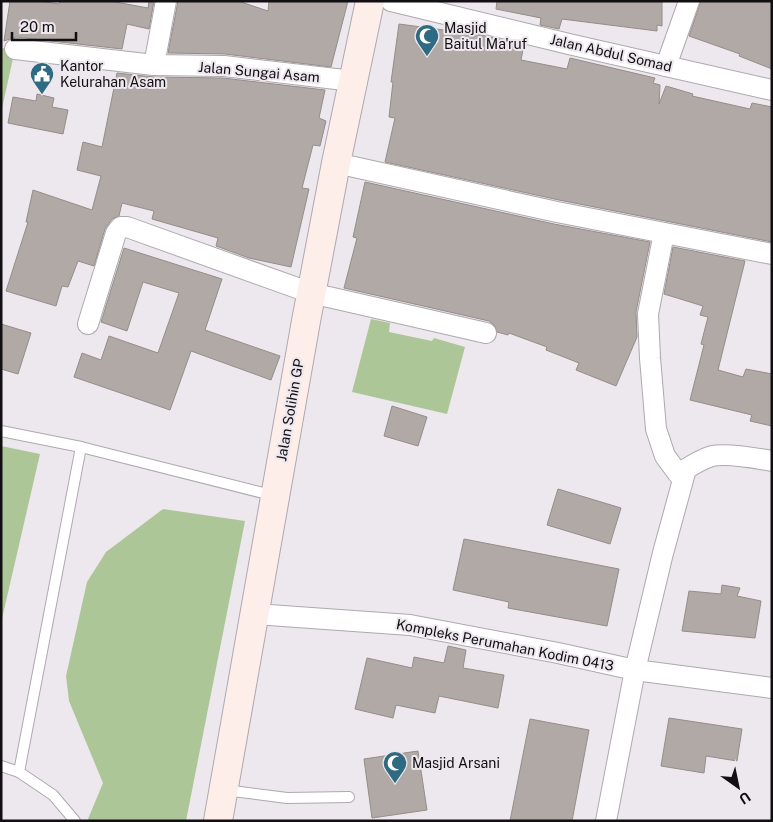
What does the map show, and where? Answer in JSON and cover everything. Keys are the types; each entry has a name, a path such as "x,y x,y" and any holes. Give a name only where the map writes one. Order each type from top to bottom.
{"main road":[{"name":"Jalan Solihin GP","path":"218,821 240,689 336,163 370,1"}],"street":[{"path":"154,65 166,1"},
{"name":"Jalan Abdul Somad","path":"392,1 563,43 772,90"},
{"path":"666,66 688,1"},
{"name":"Jalan Sungai Asam","path":"15,49 154,65 224,66 353,81"},
{"path":"336,163 557,212 772,254"},
{"path":"88,324 116,233 121,227 127,227 312,293 486,333"},
{"path":"664,233 648,314 650,358 656,429 665,456 682,479"},
{"path":"606,821 635,670 663,552 686,469 697,462 713,456 751,457 772,461"},
{"name":"Kompleks Perumahan Kodim 0413","path":"255,614 410,624 635,670 772,688"}],"lane":[{"path":"1,431 81,447 276,496"},
{"path":"19,772 81,447"},
{"path":"1,766 19,772 53,795 75,821"},
{"path":"224,790 287,798 349,797"}],"green space":[{"path":"1,48 15,49 1,113"},
{"path":"371,319 390,323 389,332 432,341 434,338 465,347 447,414 352,392"},
{"path":"1,446 40,454 1,623"},
{"path":"163,509 245,521 186,821 90,821 88,819 103,783 69,701 66,676 87,582 106,552"}],"building":[{"path":"10,1 39,1 59,4 60,1 110,1 148,8 149,1 154,1 149,29 127,24 122,49 16,37 4,41"},
{"path":"178,1 238,1 268,11 269,1 348,1 331,67 225,54 168,53"},
{"path":"497,1 662,1 662,26 657,25 657,31 562,19 559,29 540,25 541,18 496,9"},
{"path":"701,1 772,1 772,69 739,56 740,54 689,36"},
{"path":"399,24 481,35 524,45 521,60 567,69 570,58 655,78 653,83 660,85 659,104 666,86 693,94 692,96 750,109 752,103 772,107 772,242 559,200 385,162 395,118 389,117 393,82 391,82"},
{"path":"117,73 154,77 223,78 325,90 319,118 326,121 320,146 313,145 302,188 309,189 291,267 249,258 216,246 218,238 152,219 154,211 122,203 119,216 112,219 105,229 94,266 78,261 68,287 62,286 56,306 6,291 28,222 26,222 33,190 92,210 101,176 77,170 83,142 102,147"},
{"path":"37,94 54,98 52,107 68,110 63,134 8,123 13,97 36,101"},
{"path":"365,182 554,224 650,242 636,312 637,337 616,386 576,370 579,363 546,350 547,347 509,333 508,335 497,332 494,325 489,321 344,288 357,238 353,237"},
{"path":"673,247 745,261 718,370 743,377 746,369 772,374 772,426 750,421 752,415 690,400 704,345 701,344 708,317 700,315 703,306 664,294"},
{"path":"124,248 222,279 205,330 280,356 271,380 191,351 170,410 74,377 82,353 101,360 109,336 158,353 179,293 143,282 127,331 101,322"},
{"path":"1,324 31,333 18,374 1,369"},
{"path":"392,406 427,417 418,446 384,436"},
{"path":"558,489 621,508 610,544 547,525"},
{"path":"464,539 619,569 607,626 508,608 509,602 453,590"},
{"path":"722,585 740,588 737,596 761,601 755,638 682,631 689,591 721,594"},
{"path":"448,646 466,650 463,668 504,675 498,708 439,696 435,713 396,705 393,718 355,709 367,658 412,668 414,657 444,663"},
{"path":"669,718 742,729 737,761 706,756 704,773 661,766"},
{"path":"530,719 589,730 572,821 510,821"},
{"name":"Masjid Arsani","path":"418,751 427,810 372,818 364,759"}],"place":[{"name":"Masjid Baitul Ma'ruf","path":"427,57"},
{"name":"Kantor Kelurahan Asam","path":"42,95"},
{"name":"Masjid Arsani","path":"395,784"}]}
